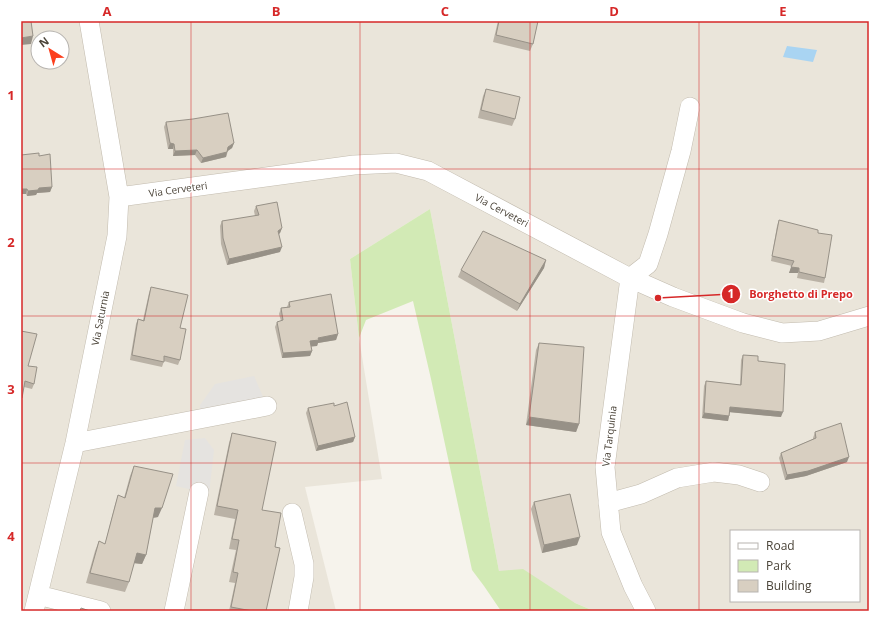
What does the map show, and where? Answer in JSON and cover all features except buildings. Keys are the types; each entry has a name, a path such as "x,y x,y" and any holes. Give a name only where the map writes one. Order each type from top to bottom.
{"street":[{"name":"Via Saturnia","path":"34,606 75,443 117,236 119,197 89,21"},
{"path":"630,278 648,264 681,151 690,107"},
{"name":"Via Cerveteri","path":"119,197 354,165 396,163 428,171 630,278 673,297 736,320 782,333 819,331 863,318"},
{"name":"Via Tarquinia","path":"630,278 605,467 611,532 633,586 646,611"},
{"path":"863,318 869,302"},
{"path":"75,443 267,406"},
{"path":"608,503 641,494 677,478 714,472 739,474 760,482"},
{"path":"174,611 199,492"},
{"path":"292,513 304,564 304,578 298,611"},
{"path":"21,606 101,611"}],"shaded area":[{"path":"21,21 869,21 869,611 594,611 499,571 430,209 350,259 359,338 382,479 305,487 336,611 21,611"},
{"path":"254,376 267,406 201,418 200,405 215,384"},
{"path":"205,438 214,450 209,494 176,486 185,440"}],"green space":[{"path":"430,209 499,571 523,569 575,603 594,611 501,611 472,570 413,301 366,320 359,338 350,259"}],"water":[{"path":"787,46 817,50 813,62 783,57"}],"place":[{"name":"Borghetto di Prepo","path":"658,298"}]}
